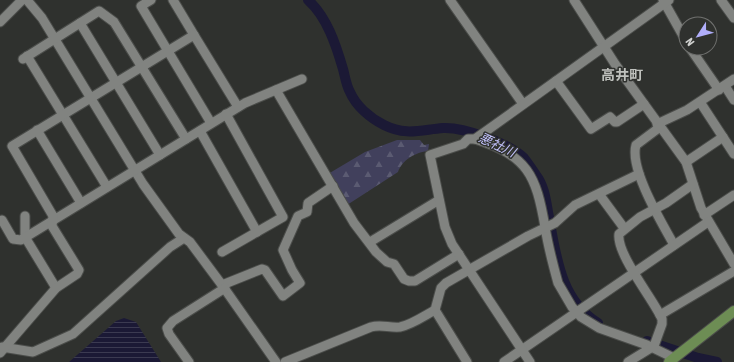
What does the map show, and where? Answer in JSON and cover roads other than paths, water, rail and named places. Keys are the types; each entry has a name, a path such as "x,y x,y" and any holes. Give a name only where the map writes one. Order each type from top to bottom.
{"main road":[{"path":"673,359 734,311"}],"street":[{"path":"0,22 22,0"},
{"path":"27,0 42,18 143,184 223,286 276,362"},
{"path":"151,0 141,6 211,123"},
{"path":"173,0 238,107"},
{"path":"450,0 523,104"},
{"path":"574,0 659,126 686,162 706,218 734,264"},
{"path":"722,0 734,18"},
{"path":"476,139 666,1 678,25"},
{"path":"106,187 63,114 25,57 99,11 114,22 186,139"},
{"path":"80,23 160,155"},
{"path":"2,349 56,288 77,274 79,270 52,226 53,216 12,146 194,35"},
{"path":"696,56 722,88 734,100"},
{"path":"2,220 13,239 21,240 238,107 302,79"},
{"path":"674,245 654,209 639,174 635,158 636,145 659,126 700,102 734,79"},
{"path":"556,81 591,129 610,117 617,122 644,104"},
{"path":"276,90 354,223 370,242 376,252 387,262 394,264 404,279 409,282 415,281 459,254"},
{"path":"700,102 734,154"},
{"path":"226,114 292,231"},
{"path":"37,130 81,203"},
{"path":"200,131 257,232"},
{"path":"686,162 723,137"},
{"path":"530,362 469,270 445,227 430,155 463,144 468,139 476,139 510,154 528,170 535,182 549,226 558,283 564,295 599,328 655,344 673,359"},
{"path":"285,362 371,327 377,325 395,327 405,325 434,310 441,288 528,236 549,226 575,204 639,174"},
{"path":"628,362 655,344 662,324 660,315 633,273 618,237 624,228 693,184"},
{"path":"189,362 169,334 167,328 173,321 223,286 262,269 283,296 300,283 283,250 298,216 307,212 308,203 333,186"},
{"path":"599,194 624,228"},
{"path":"504,362 674,245 734,194"},
{"path":"370,242 439,200"},
{"path":"25,216 26,237 56,288"},
{"path":"222,252 283,217"},
{"path":"2,349 33,352 73,334 170,247 184,238"},
{"path":"660,315 734,271"},
{"path":"434,310 468,362"},
{"path":"641,354 646,362"}],"waterway":[{"name":"悪社川","path":"308,0 326,23 334,41 348,86 353,97 360,107 374,119 384,125 406,131 452,128 474,133 508,147 524,158 539,179 543,188 557,259 567,288 585,313 598,323"},
{"name":"悪社川","path":"647,341 698,358 717,362"}],"district":[{"name":"高井町","path":"622,75"}]}
